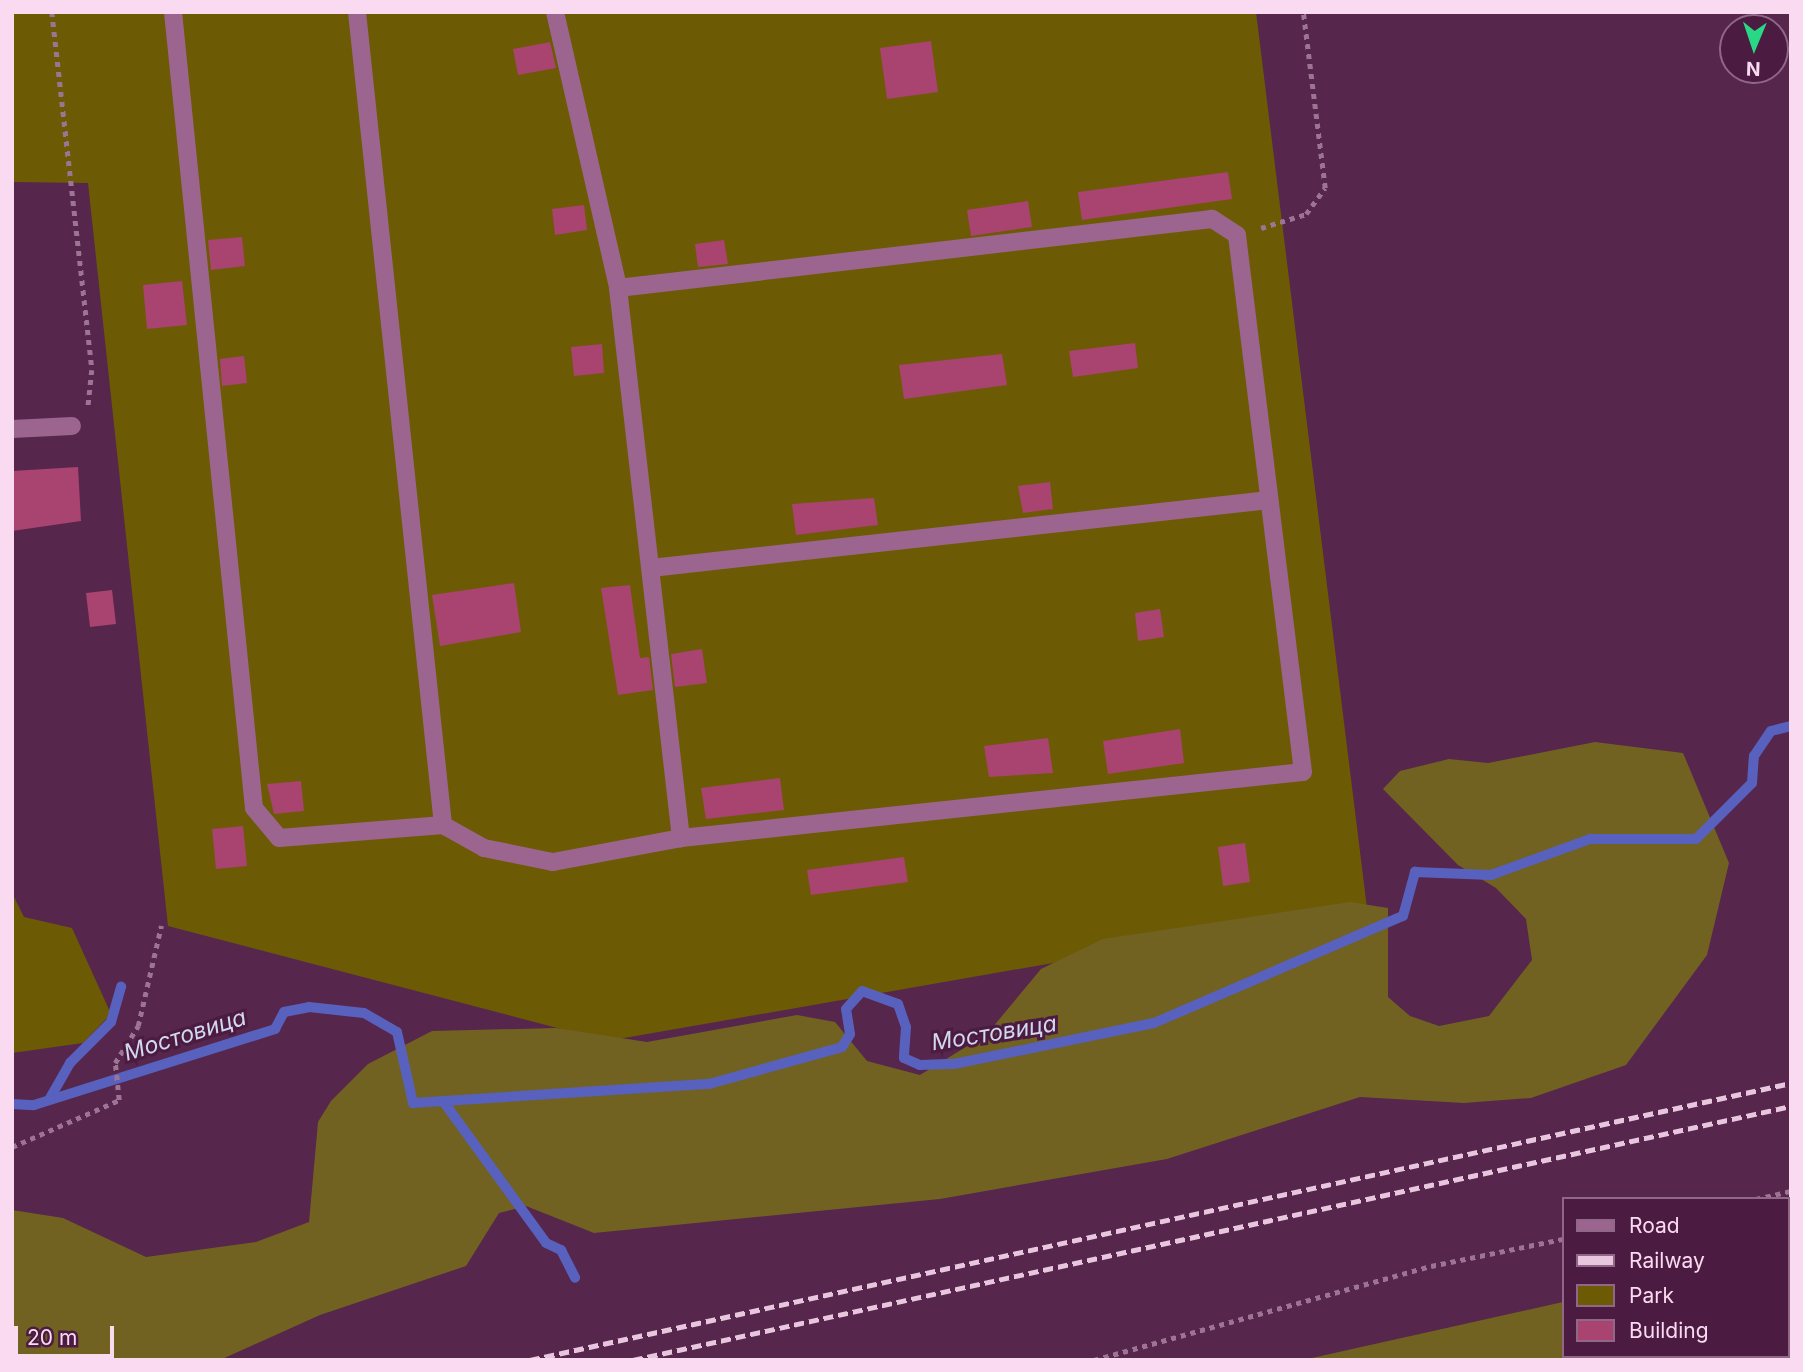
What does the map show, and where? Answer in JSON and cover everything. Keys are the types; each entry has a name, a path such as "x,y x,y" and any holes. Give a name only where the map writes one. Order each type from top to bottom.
{"street":[{"path":"173,12 254,808 279,838 443,825 484,848 553,862 681,838 1303,772 1237,235 1212,219 618,288"},
{"path":"357,12 443,825"},
{"path":"555,12 618,288 681,838"},
{"path":"12,429 72,426"},
{"path":"650,568 1269,500"}],"path":[{"path":"51,12 92,370 89,407 72,426"},
{"path":"1237,235 1307,214 1325,188 1303,12"},
{"path":"12,1147 119,1100 115,1063 138,1026 161,926"},
{"path":"1766,1197 1791,1192"},
{"path":"1094,1360 1431,1266 1562,1239"}],"green space":[{"path":"12,12 1256,12 1367,908 607,1041 168,926 88,183 12,182"},
{"path":"12,893 24,917 72,928 111,1014 83,1043 12,1053"}],"shaded area":[{"path":"1595,742 1683,753 1729,863 1707,955 1626,1065 1531,1098 1464,1103 1360,1097 1167,1159 940,1199 594,1233 526,1206 499,1213 466,1266 320,1315 220,1360 12,1360 12,1210 63,1218 146,1257 256,1242 309,1222 318,1122 331,1101 368,1064 432,1031 556,1028 647,1042 797,1015 835,1022 867,1061 920,1075 987,1034 1041,969 1103,939 1350,902 1388,908 1388,997 1410,1016 1439,1026 1489,1016 1532,960 1526,919 1496,888 1458,865 1383,789 1400,771 1449,759 1488,763"},
{"path":"1562,1302 1562,1358 1705,1360 1303,1360"}],"building":[{"path":"931,41 938,92 887,99 880,48"},
{"path":"550,42 556,68 518,75 513,49"},
{"path":"1228,172 1232,199 1082,220 1078,192"},
{"path":"1028,201 1032,227 971,236 967,210"},
{"path":"584,205 587,230 555,235 552,209"},
{"path":"242,237 245,266 211,270 208,240"},
{"path":"724,240 728,264 698,267 695,244"},
{"path":"182,281 187,325 147,329 143,285"},
{"path":"1135,343 1138,368 1073,377 1069,351"},
{"path":"602,344 604,373 574,376 571,347"},
{"path":"1002,354 1007,385 904,399 899,365"},
{"path":"244,356 247,383 222,386 220,359"},
{"path":"78,467 81,521 12,531 12,471"},
{"path":"1050,482 1053,509 1023,513 1018,486"},
{"path":"874,498 878,525 796,535 792,504"},
{"path":"514,583 521,632 440,646 432,595"},
{"path":"630,585 640,658 649,657 653,690 618,695 601,588"},
{"path":"112,590 116,624 90,627 86,593"},
{"path":"1160,609 1164,637 1138,641 1135,613"},
{"path":"702,649 707,683 675,687 671,654"},
{"path":"1180,729 1184,763 1108,774 1103,741"},
{"path":"1048,738 1053,773 989,777 984,746"},
{"path":"780,778 784,810 706,819 701,788"},
{"path":"301,781 304,811 274,814 267,784"},
{"path":"243,826 247,866 216,869 212,829"},
{"path":"1245,843 1250,882 1223,886 1218,847"},
{"path":"904,857 908,882 811,895 807,870"}],"waterway":[{"name":"Мостовица","path":"12,1104 34,1105 275,1029 284,1012 309,1007 364,1013 397,1032 413,1103 709,1084 842,1047 850,1034 846,1009 862,991 898,1004 906,1027 904,1058 920,1065 954,1064 1154,1023 1403,916 1415,872 1491,875 1590,839 1696,839 1752,783 1754,756 1771,731 1791,726"},
{"path":"49,1100 70,1063 111,1022 121,986"},
{"path":"443,1101 546,1243 561,1250 575,1278"}],"railway":[{"path":"530,1360 1791,1083"},
{"path":"633,1360 1791,1106"}]}
